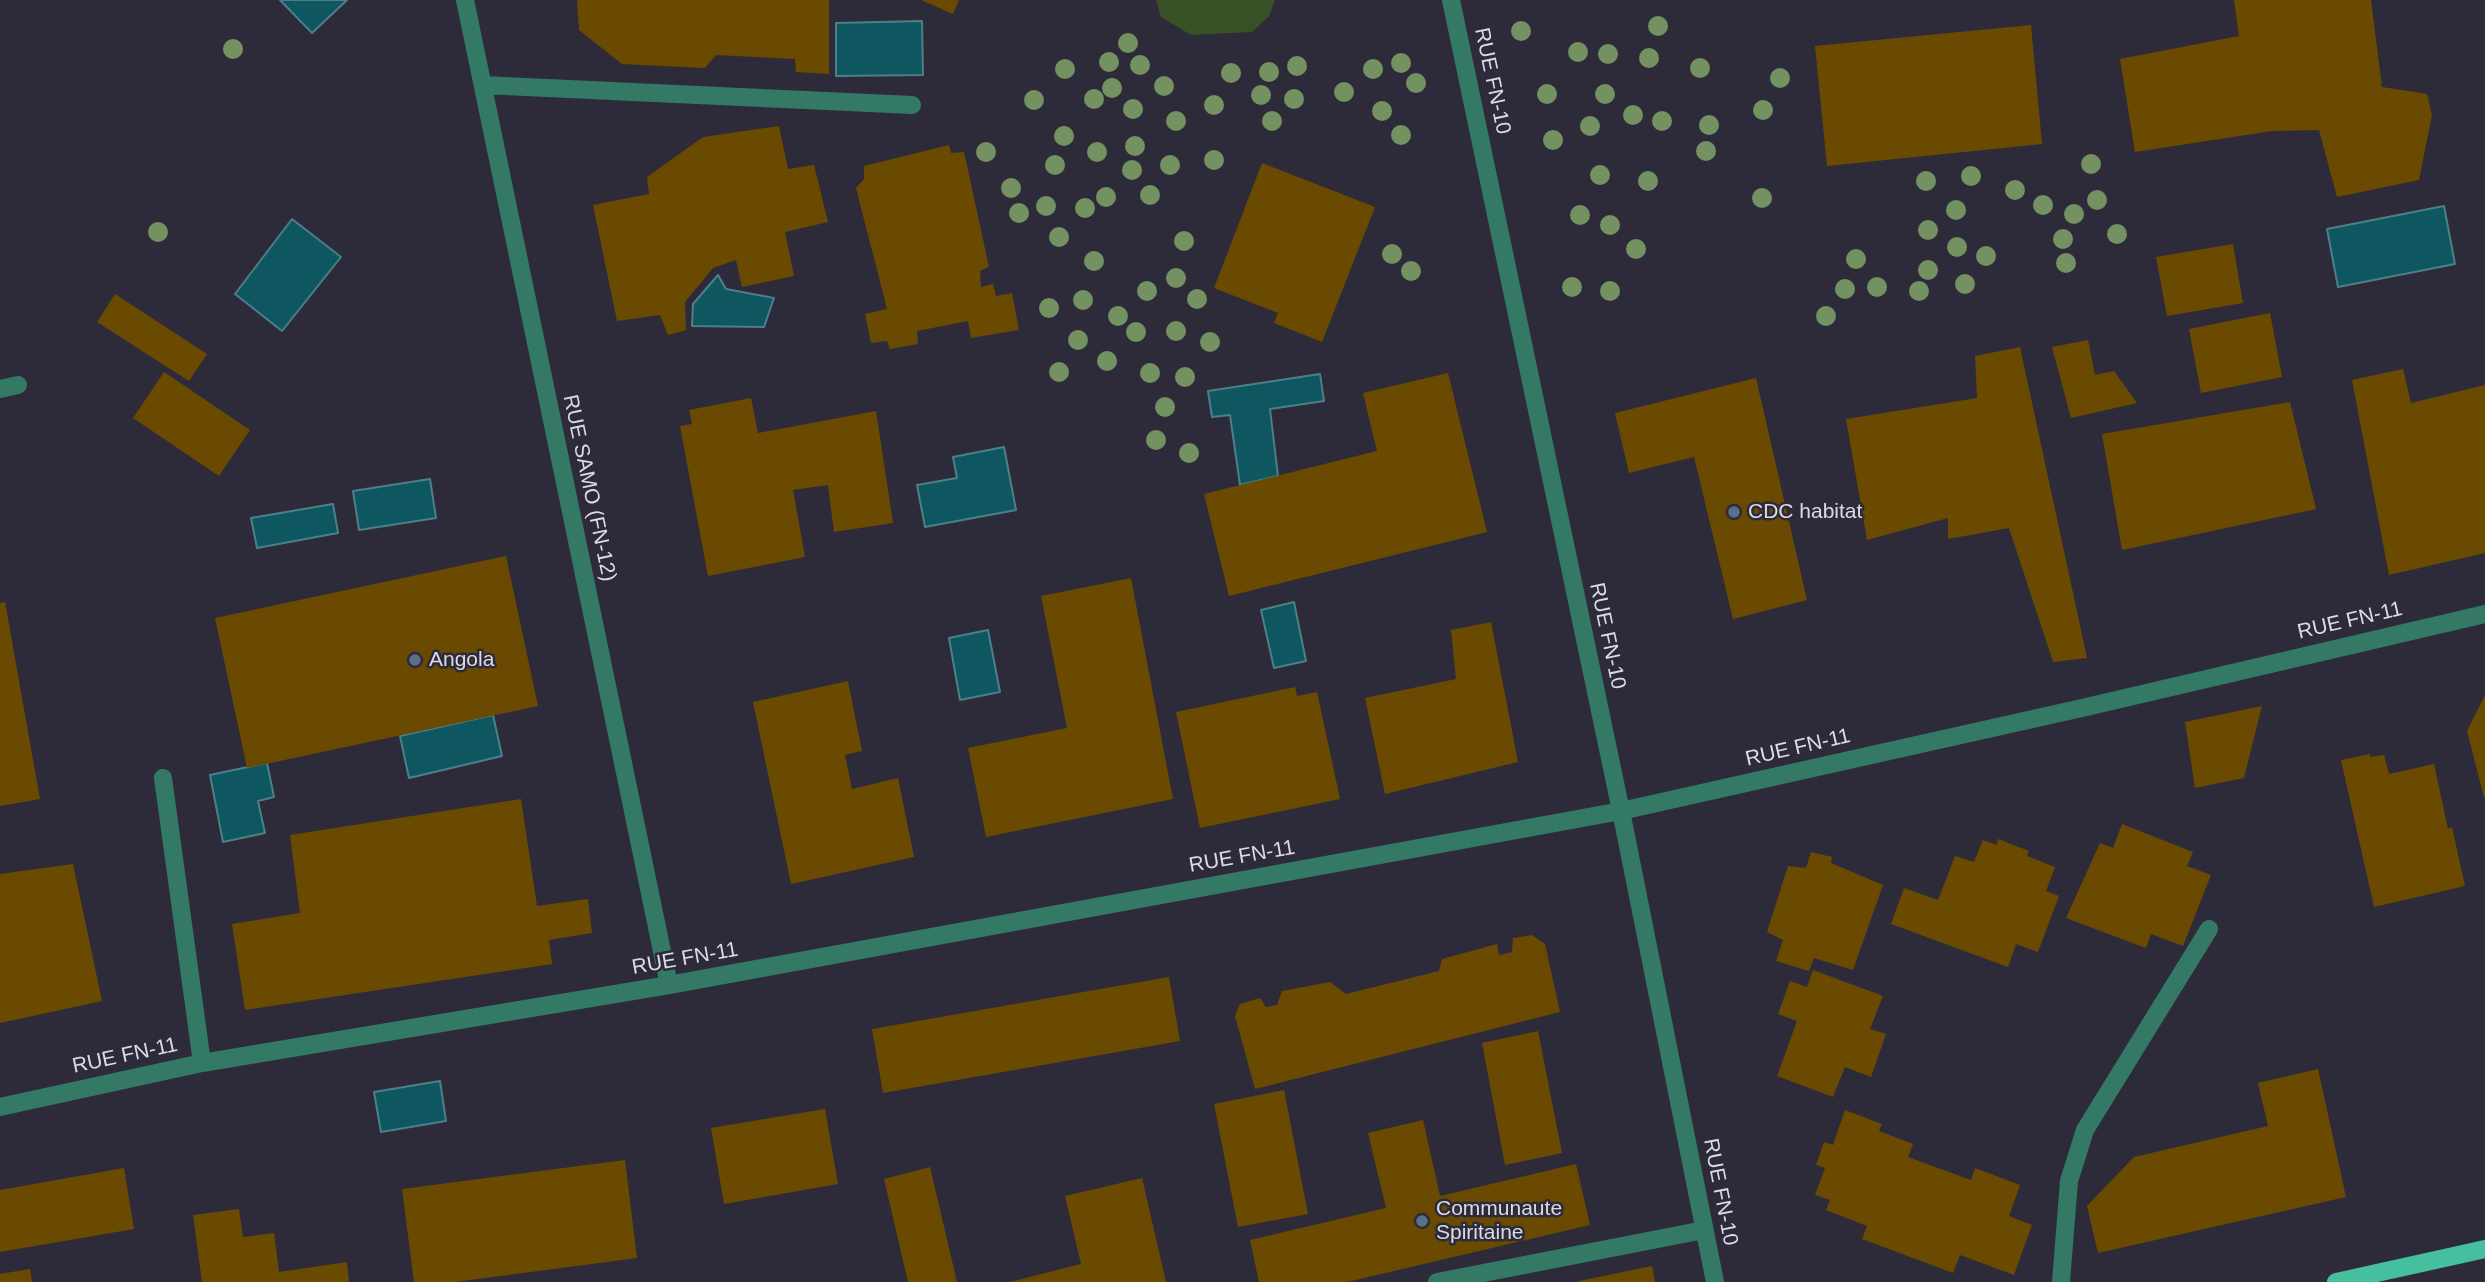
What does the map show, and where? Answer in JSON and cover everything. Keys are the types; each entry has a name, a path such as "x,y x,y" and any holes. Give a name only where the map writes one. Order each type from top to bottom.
{"main road":[{"path":"2336,1282 2485,1249"}],"street":[{"name":"RUE SAMO (FN-12)","path":"465,0 668,985"},
{"name":"RUE FN-10","path":"1451,0 1621,811 1714,1282"},
{"path":"483,85 912,105"},
{"name":"RUE FN-11","path":"0,1107 202,1063 668,985 1621,811 2068,712 2485,614"},
{"path":"163,778 202,1063"},
{"path":"2061,1282 2069,1181 2085,1130 2209,929"},
{"path":"1437,1282 1704,1230"}],"green space":[{"path":"1156,0 1275,0 1269,16 1252,32 1191,35 1161,17"}],"water":[{"path":"280,0 347,0 312,33"},
{"path":"922,21 923,75 836,76 836,23"},
{"path":"2444,206 2455,264 2338,287 2327,229"},
{"path":"292,219 341,257 282,331 235,294"},
{"path":"718,275 726,289 774,298 764,327 692,326 693,304"},
{"path":"1320,374 1324,401 1270,409 1278,476 1240,485 1230,415 1212,417 1208,391"},
{"path":"1004,447 1016,510 925,527 917,485 957,478 953,457"},
{"path":"430,479 436,518 359,530 353,491"},
{"path":"333,504 338,533 257,548 251,518"},
{"path":"1294,602 1306,661 1274,668 1261,610"},
{"path":"988,630 1000,692 960,700 949,638"},
{"path":"493,715 502,756 409,778 400,736"},
{"path":"267,763 274,797 258,801 265,833 223,842 210,775"},
{"path":"440,1081 446,1121 381,1132 374,1092"}],"building":[{"path":"577,0 829,0 829,74 796,72 795,59 716,55 705,68 622,64 579,30"},
{"path":"921,0 959,0 953,14"},
{"path":"2234,0 2371,0 2382,87 2427,94 2432,115 2419,180 2337,197 2319,130 2272,131 2135,152 2120,59 2239,36"},
{"path":"2031,25 2042,144 1827,166 1815,46"},
{"path":"779,126 788,169 814,165 828,222 785,232 794,276 742,287 736,260 713,268 685,302 686,330 668,335 660,315 617,321 593,205 649,194 647,177 703,137"},
{"path":"949,145 951,153 964,152 989,267 980,271 981,287 993,284 996,296 1012,293 1019,330 971,338 968,321 917,331 918,344 890,349 887,341 871,343 865,314 887,309 856,188 864,179 864,166"},
{"path":"1262,163 1375,207 1322,342 1274,323 1278,313 1214,288"},
{"path":"2233,244 2243,303 2167,316 2156,257"},
{"path":"115,294 207,354 189,381 97,322"},
{"path":"2270,313 2282,377 2201,393 2189,329"},
{"path":"2088,340 2095,375 2114,371 2137,403 2071,418 2052,347"},
{"path":"2020,347 2087,658 2053,662 2009,528 1948,539 1948,518 1867,540 1846,419 1977,398 1975,356"},
{"path":"2403,369 2411,403 2485,385 2485,553 2389,575 2352,380"},
{"path":"164,372 250,430 219,476 133,418"},
{"path":"1448,373 1487,532 1229,596 1204,494 1377,451 1363,393"},
{"path":"1756,378 1807,600 1733,619 1694,457 1629,473 1615,413"},
{"path":"751,398 758,433 876,411 893,523 834,532 828,485 793,490 805,557 708,576 680,426 692,424 689,410"},
{"path":"2290,402 2316,509 2122,550 2102,434"},
{"path":"506,556 538,706 247,768 215,618"},
{"path":"1131,578 1173,799 986,837 968,748 1067,728 1041,596"},
{"path":"5,602 40,799 0,806 0,603"},
{"path":"1491,622 1518,762 1385,794 1365,698 1456,679 1451,630"},
{"path":"848,681 862,751 845,755 852,789 898,778 914,857 791,884 753,702"},
{"path":"1295,687 1297,696 1317,692 1340,799 1200,828 1176,712"},
{"path":"2485,695 2485,797 2484,797 2467,731"},
{"path":"2262,706 2244,778 2195,788 2185,722"},
{"path":"2370,754 2370,757 2384,755 2389,774 2434,764 2448,829 2452,827 2465,886 2374,907 2341,760"},
{"path":"521,799 537,906 588,899 592,933 549,940 552,964 245,1010 232,924 300,913 290,835"},
{"path":"2122,824 2193,852 2187,866 2211,875 2183,946 2151,934 2146,948 2066,918 2100,843 2113,848"},
{"path":"1998,839 2029,851 2027,856 2055,867 2046,891 2059,896 2038,952 2016,944 2008,967 1891,924 1904,888 1938,900 1955,856 1974,862 1983,840 1997,845"},
{"path":"1811,852 1832,857 1831,863 1883,885 1853,970 1814,958 1809,971 1776,961 1783,940 1767,932 1788,866 1806,868"},
{"path":"73,864 102,1001 0,1023 0,874"},
{"path":"1532,935 1545,944 1560,1012 1255,1089 1235,1016 1240,1004 1260,998 1266,1007 1277,1005 1282,991 1330,982 1346,994 1439,971 1442,959 1497,944 1499,955 1512,952 1513,938"},
{"path":"1813,970 1883,996 1870,1029 1886,1034 1871,1077 1845,1067 1833,1097 1777,1076 1797,1021 1778,1014 1790,981 1807,987"},
{"path":"1169,977 1180,1041 883,1093 872,1029"},
{"path":"1538,1031 1562,1153 1505,1165 1482,1043"},
{"path":"2318,1069 2346,1197 2098,1253 2087,1206 2134,1157 2268,1126 2258,1083"},
{"path":"1284,1090 1308,1214 1238,1227 1214,1104"},
{"path":"825,1109 838,1184 724,1204 711,1128"},
{"path":"1845,1110 1882,1124 1879,1131 1913,1144 1908,1157 1971,1180 1975,1168 2020,1185 2009,1216 2032,1225 2014,1275 1960,1255 1953,1273 1862,1239 1867,1226 1826,1210 1830,1200 1815,1195 1825,1168 1816,1165 1824,1142 1833,1145"},
{"path":"1423,1120 1440,1196 1576,1164 1590,1225 1347,1282 1259,1282 1250,1240 1386,1208 1368,1133"},
{"path":"625,1160 637,1258 455,1282 414,1282 402,1189"},
{"path":"930,1167 957,1282 908,1282 884,1179"},
{"path":"124,1168 134,1229 0,1252 0,1190"},
{"path":"1142,1178 1166,1282 1010,1282 1081,1264 1065,1196"},
{"path":"239,1209 243,1237 274,1233 279,1272 347,1262 349,1282 202,1282 193,1215"},
{"path":"1652,1266 1655,1282 1579,1282 1579,1281"},
{"path":"30,1269 32,1282 0,1282 0,1274"}],"place":[{"name":"CDC habitat","path":"1734,512"},
{"name":"Angola","path":"415,660"},
{"name":"Communaute Spiritaine","path":"1422,1221"}]}
